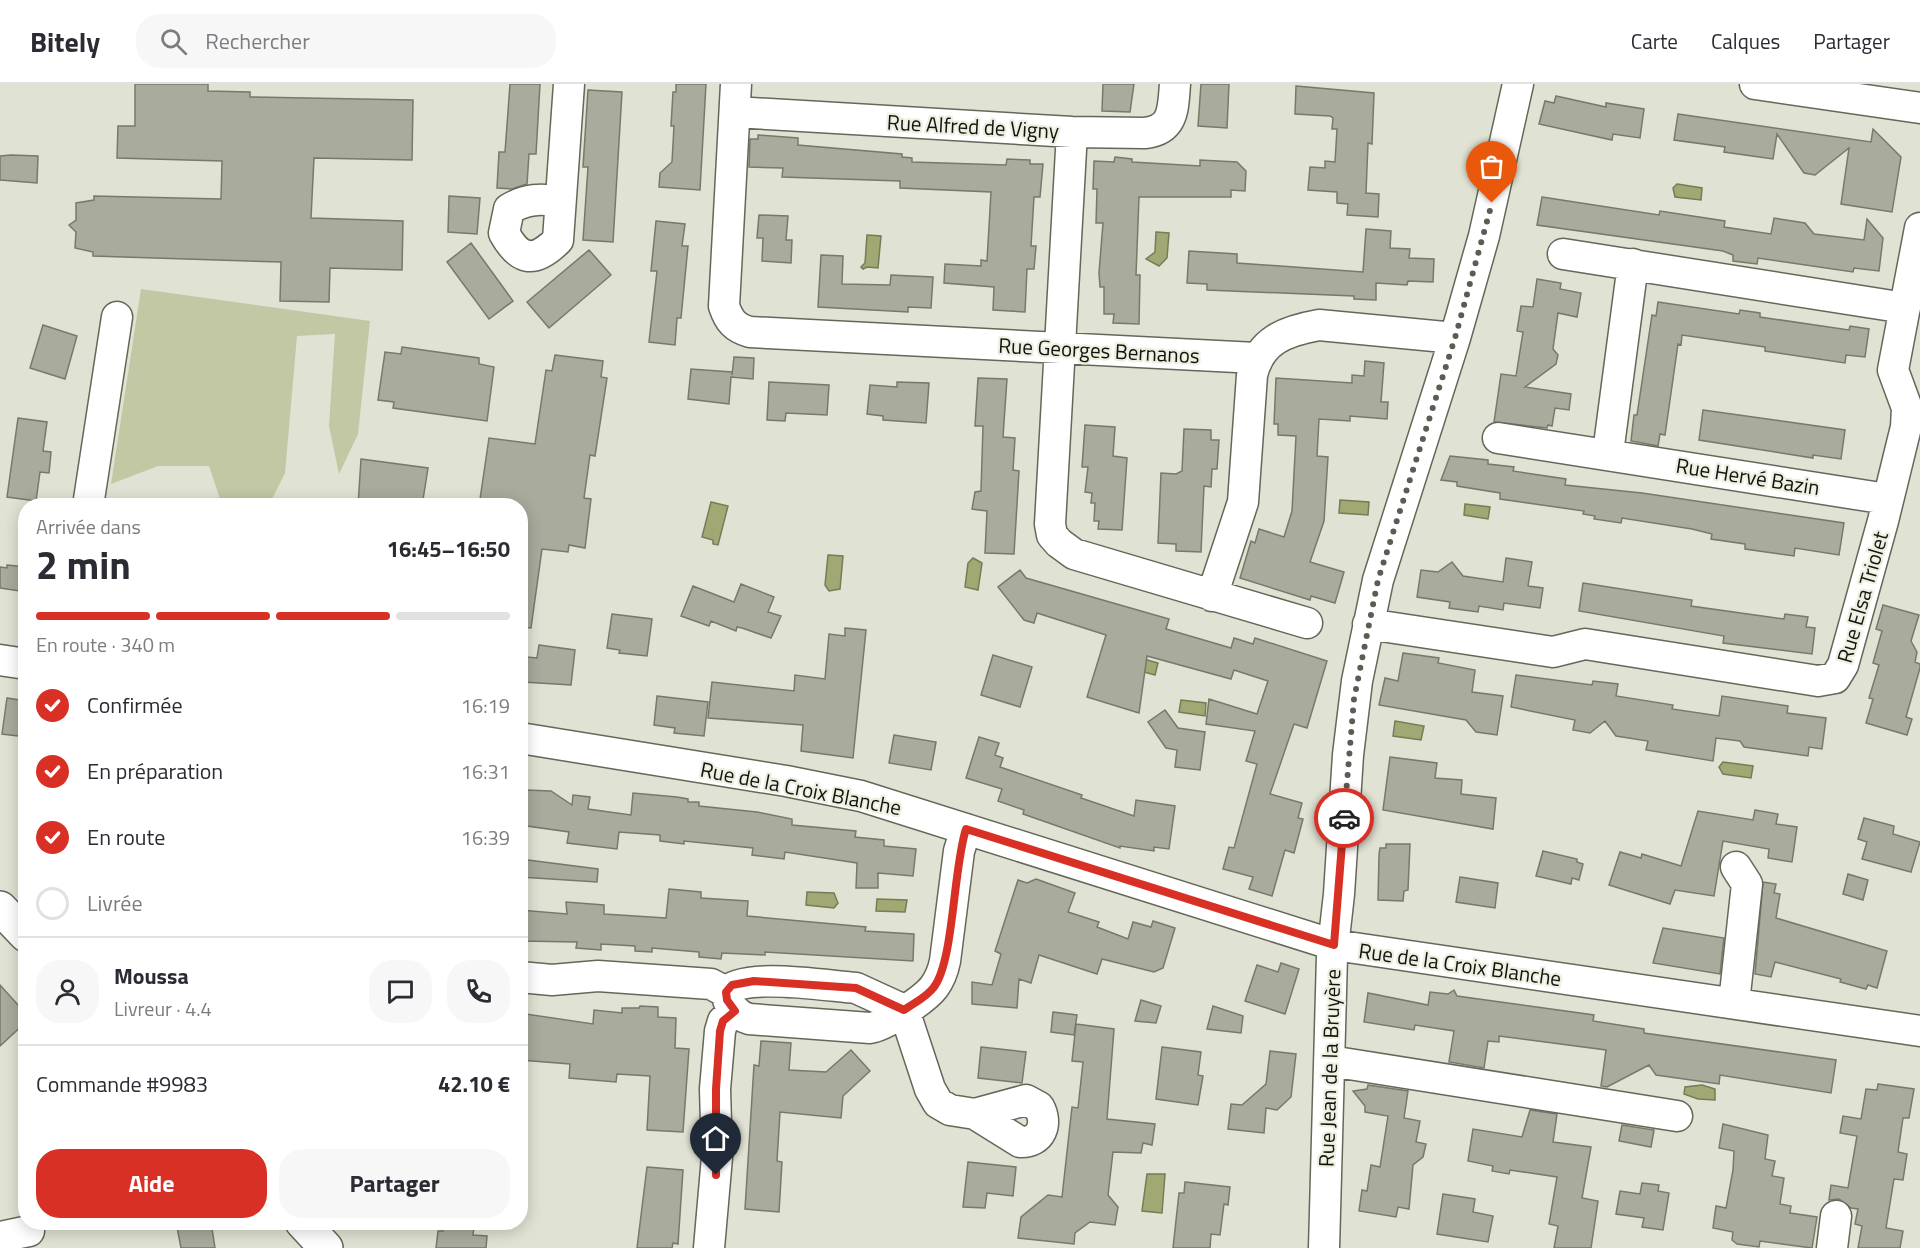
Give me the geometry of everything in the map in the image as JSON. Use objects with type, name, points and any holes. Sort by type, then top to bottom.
[{"type":"main road","points":[[0,908],[18,927]]},
{"type":"main road","points":[[309,1230],[326,1248]]},
{"type":"street","points":[[560,202],[569,84]]},
{"type":"street","name":"Rue Alfred de Vigny","points":[[735,98],[1072,132],[1155,132],[1164,128],[1173,114],[1175,84]]},
{"type":"street","name":"Rue Jean de la Bruyère","points":[[1332,1247],[1330,988],[1349,736],[1378,580],[1455,338],[1492,203],[1518,84]]},
{"type":"street","points":[[1755,84],[1883,93],[1920,108]]},
{"type":"street","name":"Rue Georges Bernanos","points":[[735,98],[724,306],[733,324],[750,332],[1256,358]]},
{"type":"street","points":[[1072,132],[1050,525],[1052,535],[1074,554],[1307,623]]},
{"type":"street","name":"Rue Elsa Triolet","points":[[1368,624],[1553,652],[1585,644],[1748,671],[1828,681],[1835,678],[1843,665],[1883,521],[1907,417],[1911,386],[1893,370],[1920,228]]},
{"type":"street","points":[[1563,254],[1905,308]]},
{"type":"street","points":[[1608,453],[1633,264]]},
{"type":"street","points":[[89,498],[117,317]]},
{"type":"street","points":[[1212,596],[1243,502],[1252,375],[1256,358],[1265,346],[1298,329],[1319,325],[1455,338]]},
{"type":"street","name":"Rue Hervé Bazin","points":[[1498,438],[1608,453],[1887,499]]},
{"type":"street","points":[[0,660],[18,663]]},
{"type":"street","name":"Rue de la Croix Blanche","points":[[528,739],[823,788],[905,808],[1334,945],[1920,1031]]},
{"type":"street","points":[[528,978],[552,980],[598,976],[711,984],[749,1019],[870,1028],[881,1025],[931,991],[942,972],[959,851],[966,829]]},
{"type":"street","points":[[1734,1003],[1747,884],[1736,867]]},
{"type":"street","points":[[709,1248],[717,1157],[716,1089],[720,1031],[730,1002]]},
{"type":"street","points":[[904,1010],[934,1097],[950,1110],[975,1114]]},
{"type":"street","points":[[1330,1061],[1677,1116]]},
{"type":"street","points":[[1832,1248],[1836,1216]]},
{"type":"street","points":[[0,1237],[29,1231]]},
{"type":"shaded area","points":[[1677,184],[1702,188],[1701,200],[1675,197],[1673,188]]},
{"type":"shaded area","points":[[1156,232],[1169,233],[1167,258],[1159,266],[1146,259],[1155,252]]},
{"type":"shaded area","points":[[867,235],[881,236],[878,268],[863,269],[861,267],[865,263]]},
{"type":"shaded area","points":[[141,289],[370,321],[358,434],[339,474],[329,426],[335,334],[297,336],[285,473],[272,498],[220,498],[209,466],[158,466],[111,484]]},
{"type":"shaded area","points":[[1340,500],[1369,502],[1368,515],[1339,513]]},
{"type":"shaded area","points":[[711,502],[728,506],[718,545],[713,544],[713,540],[702,537]]},
{"type":"shaded area","points":[[1465,504],[1490,507],[1488,519],[1464,515]]},
{"type":"shaded area","points":[[828,555],[843,556],[840,589],[829,591],[825,585]]},
{"type":"shaded area","points":[[973,558],[982,563],[978,590],[965,587],[968,563]]},
{"type":"shaded area","points":[[1133,656],[1158,663],[1155,675],[1130,668]]},
{"type":"shaded area","points":[[1181,700],[1206,703],[1205,716],[1179,712]]},
{"type":"shaded area","points":[[1395,721],[1424,726],[1421,740],[1393,736]]},
{"type":"shaded area","points":[[1723,762],[1753,766],[1751,778],[1723,774],[1719,767]]},
{"type":"shaded area","points":[[807,892],[834,893],[838,903],[834,908],[806,905]]},
{"type":"shaded area","points":[[877,899],[907,900],[905,912],[876,911]]},
{"type":"shaded area","points":[[1702,1085],[1715,1089],[1715,1100],[1698,1099],[1684,1094],[1685,1087]]},
{"type":"shaded area","points":[[1147,1174],[1165,1174],[1162,1213],[1142,1211]]},
{"type":"building","points":[[135,84],[208,84],[208,91],[250,92],[250,97],[413,100],[412,160],[314,158],[311,218],[403,221],[402,270],[330,268],[329,302],[280,301],[281,262],[93,256],[93,252],[75,248],[76,232],[69,225],[76,220],[76,203],[94,200],[94,196],[221,199],[222,161],[117,158],[118,126],[135,126]]},
{"type":"building","points":[[510,84],[540,84],[536,154],[529,154],[527,184],[512,189],[497,188],[499,152],[505,152]]},
{"type":"building","points":[[676,84],[706,84],[700,190],[659,187],[660,173],[672,162],[674,126],[671,126],[673,92],[676,92]]},
{"type":"building","points":[[1103,84],[1134,84],[1130,112],[1102,111]]},
{"type":"building","points":[[1201,84],[1229,84],[1227,128],[1198,126]]},
{"type":"building","points":[[1296,86],[1374,93],[1372,144],[1368,143],[1366,193],[1379,194],[1378,217],[1347,215],[1348,204],[1337,203],[1337,192],[1308,190],[1310,167],[1325,168],[1325,161],[1335,162],[1337,129],[1332,129],[1333,118],[1330,116],[1295,114]]},
{"type":"building","points":[[588,90],[622,92],[613,242],[583,240],[588,167],[583,167]]},
{"type":"building","points":[[1556,96],[1606,107],[1606,103],[1644,109],[1640,138],[1613,134],[1612,140],[1539,124],[1545,101],[1554,103]]},
{"type":"building","points":[[1678,114],[1871,142],[1873,129],[1901,157],[1892,212],[1841,204],[1849,148],[1815,175],[1804,173],[1777,134],[1773,159],[1724,152],[1725,147],[1674,140]]},
{"type":"building","points":[[758,135],[798,138],[798,145],[902,154],[902,157],[912,158],[912,162],[1006,165],[1007,159],[1030,160],[1030,164],[1043,164],[1040,197],[1034,197],[1031,246],[1036,246],[1034,269],[1027,269],[1025,312],[993,310],[994,287],[944,283],[945,264],[981,266],[981,260],[987,261],[991,192],[900,188],[900,181],[782,177],[783,168],[749,167],[750,139],[758,139]]},
{"type":"building","points":[[0,156],[38,156],[37,183],[0,180]]},
{"type":"building","points":[[1115,157],[1132,159],[1132,162],[1200,166],[1200,160],[1237,162],[1246,171],[1245,191],[1231,190],[1231,197],[1139,197],[1136,275],[1140,275],[1139,324],[1113,323],[1114,314],[1104,314],[1104,287],[1100,287],[1103,223],[1096,223],[1097,189],[1093,189],[1094,161],[1114,162]]},
{"type":"building","points":[[449,196],[480,198],[477,234],[448,232]]},
{"type":"building","points":[[1542,197],[1659,215],[1660,211],[1725,221],[1724,227],[1771,234],[1774,218],[1805,223],[1814,234],[1864,240],[1867,219],[1883,238],[1879,271],[1854,268],[1853,272],[1758,258],[1757,264],[1733,261],[1733,255],[1723,251],[1537,225]]},
{"type":"building","points":[[759,215],[788,216],[786,240],[792,240],[791,263],[762,261],[763,238],[757,238]]},
{"type":"building","points":[[656,221],[685,224],[682,246],[688,246],[681,318],[677,318],[675,345],[649,342],[657,271],[651,271]]},
{"type":"building","points":[[1366,229],[1391,231],[1390,248],[1410,249],[1409,258],[1434,259],[1433,282],[1408,281],[1407,285],[1376,283],[1376,300],[1354,299],[1354,296],[1207,290],[1207,284],[1187,283],[1189,251],[1237,254],[1237,263],[1363,272]]},
{"type":"building","points":[[471,243],[513,301],[489,319],[447,262]]},
{"type":"building","points":[[589,250],[611,275],[549,328],[527,302]]},
{"type":"building","points":[[821,255],[843,256],[842,284],[890,285],[891,275],[933,277],[931,308],[908,307],[908,312],[818,307]]},
{"type":"building","points":[[1537,279],[1561,283],[1560,289],[1581,293],[1577,317],[1558,313],[1553,349],[1558,355],[1556,364],[1525,387],[1571,394],[1569,410],[1555,408],[1552,426],[1548,425],[1547,428],[1494,422],[1501,374],[1516,376],[1523,332],[1517,331],[1521,306],[1533,307]]},
{"type":"building","points":[[1658,302],[1739,314],[1740,310],[1760,313],[1760,317],[1849,330],[1850,326],[1869,329],[1865,357],[1846,355],[1845,363],[1765,351],[1765,347],[1682,335],[1681,345],[1678,344],[1665,435],[1660,434],[1658,446],[1631,441],[1652,315],[1656,316]]},
{"type":"building","points":[[43,325],[77,336],[65,379],[30,368]]},
{"type":"building","points":[[402,347],[479,358],[479,364],[494,367],[487,421],[393,408],[394,402],[378,400],[385,352],[401,354]]},
{"type":"building","points":[[555,355],[603,361],[601,377],[607,378],[595,456],[590,455],[584,498],[591,499],[585,548],[569,545],[568,552],[542,549],[531,628],[528,628],[528,498],[480,498],[489,438],[535,444],[546,370],[552,371]]},
{"type":"building","points":[[734,357],[754,358],[753,379],[731,377],[729,404],[688,399],[691,369],[732,372],[732,375]]},
{"type":"building","points":[[1365,361],[1384,363],[1381,402],[1388,402],[1387,419],[1350,416],[1350,421],[1319,419],[1317,456],[1328,457],[1324,521],[1310,562],[1344,572],[1335,603],[1311,596],[1310,600],[1240,578],[1251,541],[1255,543],[1259,529],[1284,537],[1292,511],[1296,436],[1278,435],[1278,424],[1274,424],[1276,378],[1352,383],[1352,375],[1364,376]]},
{"type":"building","points":[[978,378],[1007,379],[1003,437],[1015,438],[1013,470],[1019,471],[1014,554],[985,553],[987,511],[972,509],[975,492],[981,491],[983,426],[975,426]]},
{"type":"building","points":[[769,382],[829,385],[827,415],[786,413],[785,421],[767,420]]},
{"type":"building","points":[[897,382],[929,383],[926,423],[883,420],[883,416],[867,414],[870,385],[897,387]]},
{"type":"building","points":[[1703,410],[1845,430],[1841,459],[1813,455],[1813,458],[1699,440]]},
{"type":"building","points":[[18,418],[47,422],[43,451],[51,452],[49,473],[40,472],[36,498],[7,497]]},
{"type":"building","points":[[1085,425],[1115,427],[1113,456],[1127,458],[1122,530],[1098,529],[1099,521],[1094,521],[1095,503],[1091,503],[1092,493],[1085,492],[1088,467],[1082,467]]},
{"type":"building","points":[[1184,429],[1211,430],[1211,440],[1219,440],[1217,469],[1212,469],[1211,487],[1204,486],[1201,552],[1176,551],[1176,544],[1158,543],[1161,473],[1176,474],[1182,471]]},
{"type":"building","points":[[1450,456],[1488,460],[1488,464],[1514,467],[1513,471],[1566,479],[1565,485],[1642,493],[1844,523],[1839,555],[1795,548],[1794,556],[1745,549],[1745,544],[1711,539],[1712,534],[1692,529],[1622,518],[1621,523],[1594,519],[1595,516],[1583,514],[1584,511],[1500,499],[1500,493],[1457,486],[1457,482],[1441,480]]},
{"type":"building","points":[[361,459],[428,468],[423,498],[359,498]]},
{"type":"building","points":[[1506,558],[1532,562],[1528,586],[1543,588],[1540,608],[1504,603],[1503,610],[1479,606],[1478,612],[1449,608],[1450,602],[1417,597],[1421,570],[1438,572],[1452,562],[1463,576],[1503,582]]},
{"type":"building","points":[[7,565],[18,566],[18,591],[0,588],[0,567],[7,568]]},
{"type":"building","points":[[1020,570],[1026,578],[1169,619],[1166,629],[1231,648],[1234,638],[1253,644],[1255,638],[1327,661],[1307,728],[1294,724],[1270,794],[1302,803],[1298,818],[1303,819],[1294,853],[1285,850],[1272,896],[1249,889],[1253,877],[1223,869],[1229,847],[1234,848],[1257,764],[1246,761],[1255,731],[1206,724],[1209,699],[1257,714],[1268,681],[1234,670],[1231,679],[1147,656],[1139,713],[1087,697],[1106,635],[1037,613],[1034,623],[1024,620],[998,587]]},
{"type":"building","points":[[1583,583],[1692,600],[1691,606],[1784,619],[1785,614],[1808,617],[1806,627],[1815,628],[1812,654],[1723,643],[1724,636],[1579,611]]},
{"type":"building","points":[[741,584],[774,597],[768,612],[781,616],[771,638],[737,627],[736,631],[711,621],[709,626],[681,616],[693,586],[734,602]]},
{"type":"building","points":[[1883,605],[1919,615],[1911,641],[1917,652],[1915,662],[1920,664],[1920,668],[1906,717],[1912,719],[1907,735],[1866,723],[1873,699],[1869,698],[1879,665],[1873,663],[1882,631],[1876,629]]},
{"type":"building","points":[[612,614],[652,619],[647,656],[619,653],[620,650],[607,648]]},
{"type":"building","points":[[845,628],[866,630],[853,758],[801,751],[803,725],[708,718],[712,682],[794,691],[795,675],[825,679],[829,634],[845,636]]},
{"type":"building","points":[[539,645],[575,650],[571,685],[528,682],[528,657],[537,658]]},
{"type":"building","points":[[1403,653],[1439,658],[1438,663],[1475,670],[1472,692],[1503,696],[1497,735],[1476,732],[1466,720],[1379,705],[1385,678],[1398,681]]},
{"type":"building","points":[[993,655],[1032,667],[1020,707],[981,695]]},
{"type":"building","points":[[1516,675],[1592,685],[1593,681],[1618,684],[1616,696],[1673,705],[1672,709],[1719,716],[1722,696],[1788,706],[1787,713],[1826,718],[1822,749],[1809,747],[1808,756],[1744,747],[1740,741],[1716,738],[1713,761],[1646,750],[1648,741],[1616,736],[1605,721],[1590,733],[1573,730],[1575,720],[1511,707]]},
{"type":"building","points":[[657,696],[708,702],[704,736],[674,733],[675,728],[654,725]]},
{"type":"building","points":[[7,698],[18,700],[18,736],[2,734]]},
{"type":"building","points":[[1165,710],[1178,728],[1205,732],[1200,770],[1175,767],[1177,750],[1166,748],[1148,722]]},
{"type":"building","points":[[894,735],[936,742],[931,770],[889,763]]},
{"type":"building","points":[[979,737],[999,743],[995,755],[1003,758],[1000,767],[1082,795],[1081,798],[1134,816],[1136,800],[1175,806],[1169,849],[1154,847],[1154,851],[1120,846],[1120,848],[1023,814],[1024,810],[998,801],[1002,789],[966,778]]},
{"type":"building","points":[[1390,757],[1437,763],[1435,778],[1462,780],[1461,794],[1496,798],[1493,829],[1383,810]]},
{"type":"building","points":[[528,790],[551,791],[572,805],[573,795],[590,797],[588,809],[631,815],[633,793],[677,797],[688,799],[688,802],[699,802],[699,806],[757,812],[792,819],[792,825],[856,831],[855,837],[884,840],[884,846],[916,849],[913,876],[878,873],[878,888],[856,888],[857,863],[785,852],[784,859],[752,855],[753,848],[684,841],[684,844],[660,841],[660,835],[619,832],[617,849],[567,843],[569,832],[528,826]]},
{"type":"building","points":[[1755,810],[1778,814],[1776,824],[1797,827],[1792,862],[1768,858],[1769,849],[1723,841],[1714,896],[1675,890],[1670,904],[1609,885],[1620,852],[1641,858],[1642,854],[1681,866],[1698,811],[1753,820]]},
{"type":"building","points":[[1864,818],[1894,826],[1893,834],[1920,842],[1911,872],[1862,859],[1867,842],[1858,839]]},
{"type":"building","points":[[1386,844],[1410,844],[1408,890],[1404,891],[1403,901],[1378,900],[1380,848],[1386,848]]},
{"type":"building","points":[[1543,851],[1577,859],[1577,862],[1583,864],[1579,880],[1572,878],[1571,884],[1536,876]]},
{"type":"building","points":[[528,860],[598,869],[597,882],[528,878]]},
{"type":"building","points":[[1848,874],[1868,880],[1863,900],[1843,894]]},
{"type":"building","points":[[1460,877],[1498,883],[1495,908],[1456,902]]},
{"type":"building","points":[[1036,879],[1075,893],[1068,912],[1099,922],[1097,927],[1128,939],[1133,922],[1151,927],[1153,921],[1175,928],[1163,968],[1154,972],[1102,959],[1097,974],[1039,955],[1031,983],[1019,979],[1017,1008],[972,1004],[972,982],[992,985],[1001,954],[995,951],[1018,880],[1027,883]]},
{"type":"building","points":[[1763,882],[1776,884],[1774,893],[1780,894],[1776,918],[1887,951],[1877,988],[1868,985],[1866,989],[1840,982],[1841,979],[1775,962],[1771,977],[1755,974]]},
{"type":"building","points":[[669,889],[701,892],[701,898],[748,901],[747,916],[866,927],[865,931],[914,934],[913,961],[765,952],[765,955],[722,953],[721,959],[699,957],[699,952],[652,948],[652,952],[635,951],[635,946],[601,944],[601,950],[576,948],[577,942],[528,941],[528,911],[567,914],[566,902],[604,905],[604,914],[666,918]]},
{"type":"building","points":[[1663,928],[1724,938],[1720,974],[1653,963]]},
{"type":"building","points":[[1281,963],[1299,969],[1285,1014],[1245,1001],[1257,965],[1278,972]]},
{"type":"building","points":[[0,985],[18,1005],[18,1029],[0,1046]]},
{"type":"building","points":[[1454,990],[1457,996],[1594,1015],[1593,1021],[1644,1029],[1644,1033],[1836,1060],[1831,1093],[1720,1075],[1719,1084],[1656,1075],[1649,1065],[1607,1087],[1601,1086],[1606,1050],[1499,1036],[1499,1042],[1488,1041],[1484,1068],[1449,1062],[1454,1031],[1415,1025],[1414,1030],[1364,1022],[1368,993],[1428,1005],[1430,992],[1448,994]]},
{"type":"building","points":[[1141,1000],[1161,1006],[1156,1023],[1135,1021]]},
{"type":"building","points":[[640,1006],[658,1007],[658,1017],[676,1018],[675,1048],[689,1049],[683,1132],[647,1130],[650,1076],[617,1074],[616,1082],[569,1078],[570,1064],[528,1061],[528,1014],[593,1024],[594,1010],[622,1013],[622,1008],[639,1008]]},
{"type":"building","points":[[1213,1006],[1243,1016],[1241,1033],[1207,1029]]},
{"type":"building","points":[[1053,1012],[1077,1015],[1074,1035],[1051,1032]]},
{"type":"building","points":[[1076,1024],[1114,1029],[1107,1119],[1155,1124],[1152,1145],[1143,1143],[1141,1153],[1113,1152],[1108,1195],[1118,1207],[1115,1225],[1090,1222],[1075,1233],[1074,1244],[1018,1238],[1021,1217],[1048,1195],[1062,1197],[1072,1107],[1078,1108],[1083,1062],[1072,1061]]},
{"type":"building","points":[[761,1041],[791,1043],[789,1070],[826,1072],[851,1050],[870,1071],[843,1096],[841,1118],[780,1112],[777,1161],[782,1162],[779,1212],[745,1209],[754,1065],[759,1066]]},
{"type":"building","points":[[981,1047],[1026,1052],[1022,1083],[978,1078]]},
{"type":"building","points":[[1162,1047],[1201,1052],[1198,1075],[1203,1076],[1198,1105],[1156,1099]]},
{"type":"building","points":[[1270,1051],[1296,1054],[1291,1097],[1277,1110],[1266,1108],[1264,1133],[1228,1129],[1231,1104],[1242,1105],[1266,1084]]},
{"type":"building","points":[[1878,1084],[1914,1089],[1909,1118],[1903,1118],[1898,1152],[1907,1154],[1903,1180],[1894,1179],[1886,1228],[1903,1231],[1900,1248],[1858,1248],[1862,1226],[1855,1224],[1858,1209],[1851,1208],[1839,1199],[1829,1200],[1831,1185],[1848,1188],[1857,1136],[1840,1133],[1843,1116],[1861,1119],[1866,1089],[1877,1090]]},
{"type":"building","points":[[1368,1085],[1408,1091],[1404,1118],[1420,1121],[1416,1142],[1426,1144],[1423,1157],[1413,1165],[1409,1209],[1398,1207],[1396,1217],[1359,1211],[1362,1190],[1367,1191],[1371,1165],[1380,1167],[1388,1116],[1365,1112],[1365,1106],[1353,1091],[1367,1089]]},
{"type":"building","points":[[1530,1110],[1557,1114],[1553,1142],[1591,1147],[1582,1198],[1598,1201],[1591,1248],[1554,1248],[1558,1226],[1549,1224],[1557,1177],[1510,1170],[1509,1174],[1492,1171],[1493,1166],[1468,1161],[1473,1129],[1522,1137]]},
{"type":"building","points":[[1723,1124],[1768,1135],[1765,1159],[1775,1161],[1772,1176],[1784,1178],[1780,1204],[1791,1206],[1790,1213],[1817,1217],[1812,1248],[1760,1241],[1759,1247],[1737,1244],[1732,1240],[1733,1232],[1713,1228],[1716,1206],[1726,1208],[1733,1170],[1734,1151],[1719,1148]]},
{"type":"building","points":[[1622,1125],[1654,1130],[1651,1147],[1619,1141]]},
{"type":"building","points":[[968,1162],[1016,1167],[1013,1196],[987,1193],[985,1208],[963,1207]]},
{"type":"building","points":[[647,1167],[683,1170],[678,1244],[673,1243],[672,1248],[637,1248]]},
{"type":"building","points":[[1185,1182],[1230,1187],[1228,1205],[1224,1204],[1220,1235],[1211,1234],[1210,1248],[1173,1248],[1179,1193],[1184,1193]]},
{"type":"building","points":[[1642,1183],[1659,1185],[1658,1191],[1669,1193],[1663,1230],[1642,1227],[1644,1218],[1616,1214],[1620,1191],[1640,1194]]},
{"type":"building","points":[[1443,1194],[1475,1199],[1473,1212],[1493,1216],[1488,1242],[1437,1234]]},
{"type":"building","points":[[178,1230],[212,1230],[215,1248],[181,1248]]},
{"type":"building","points":[[474,1230],[473,1235],[487,1236],[486,1248],[436,1248],[438,1231]]},
{"type":"way so far","points":[[1344,818],[1351,718],[1378,580],[1455,338],[1492,203]]},
{"type":"route","points":[[716,1175],[715,1107],[720,1031],[723,1021],[735,1011],[727,1000],[726,992],[732,985],[754,981],[856,988],[874,994],[904,1010],[931,991],[942,972],[959,851],[966,829],[1334,945],[1344,818]]}]
